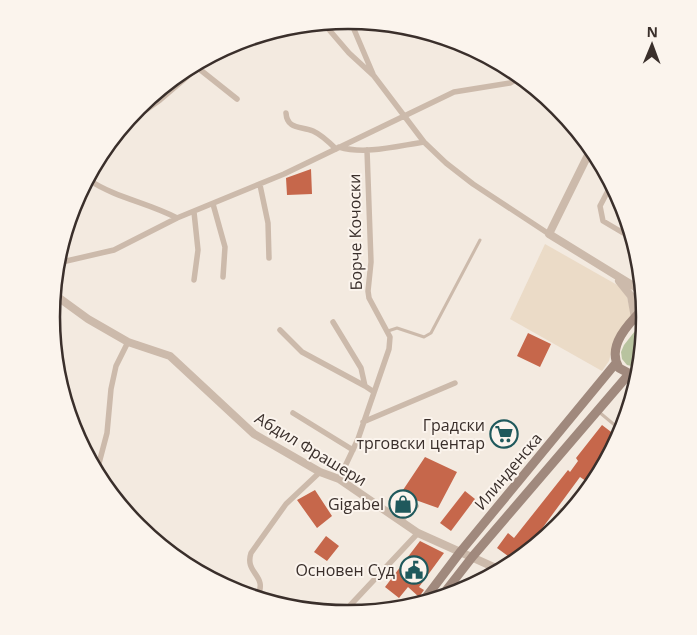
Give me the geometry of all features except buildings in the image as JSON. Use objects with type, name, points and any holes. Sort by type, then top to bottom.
[{"type":"main road","points":[[616,363],[615,346],[635,318]]},
{"type":"main road","name":"Илинденска","points":[[428,595],[461,551],[616,363],[632,375]]},
{"type":"main road","name":"Илинденска","points":[[447,589],[597,410],[632,375]]},
{"type":"street","points":[[329,29],[349,53],[374,76],[424,142],[446,164],[549,234],[636,288]]},
{"type":"street","points":[[354,29],[374,76]]},
{"type":"street","points":[[200,70],[237,99]]},
{"type":"street","points":[[65,261],[114,250],[176,218],[260,185],[454,92],[503,85],[514,80]]},
{"type":"street","points":[[286,113],[290,123],[296,128],[312,130],[337,148],[367,150],[424,142]]},
{"type":"street","name":"Борче Кочоски","points":[[338,478],[353,450],[389,349],[390,337],[369,298],[368,290],[371,262],[367,150]]},
{"type":"street","points":[[549,234],[588,155]]},
{"type":"street","points":[[93,183],[100,188],[154,206],[176,218]]},
{"type":"street","points":[[260,185],[268,223],[269,258]]},
{"type":"street","points":[[608,192],[600,206],[603,222],[625,235]]},
{"type":"street","points":[[213,204],[225,247],[223,277]]},
{"type":"street","points":[[194,212],[198,250],[194,280]]},
{"type":"street","points":[[613,274],[632,296],[635,318]]},
{"type":"street","name":"Абдил Фрашери","points":[[60,298],[88,318],[128,342],[170,356],[254,434],[320,472],[338,478],[418,533],[494,567]]},
{"type":"street","points":[[333,322],[361,368],[365,386]]},
{"type":"street","points":[[280,330],[302,352],[374,392]]},
{"type":"street","points":[[99,463],[107,433],[111,389],[116,366],[128,342]]},
{"type":"street","points":[[363,422],[455,383]]},
{"type":"street","points":[[294,413],[353,450]]},
{"type":"street","points":[[260,592],[262,588],[260,579],[251,569],[249,560],[251,553],[286,504],[320,472]]},
{"type":"street","points":[[401,520],[416,506]]},
{"type":"street","points":[[350,606],[405,550],[418,533]]},
{"type":"lane","points":[[387,331],[397,328],[424,337],[431,333],[480,240]]},
{"type":"lane","points":[[597,410],[616,426]]},
{"type":"green space","points":[[637,328],[633,366],[627,365],[622,359],[621,352]]},
{"type":"shaded area","points":[[545,244],[619,286],[627,297],[631,315],[627,325],[614,340],[609,361],[602,371],[510,319]]},
{"type":"place","name":"Градски трговски центар","points":[[504,434]]},
{"type":"place","name":"Gigabel","points":[[403,504]]},
{"type":"place","name":"Основен Суд","points":[[414,570]]}]
